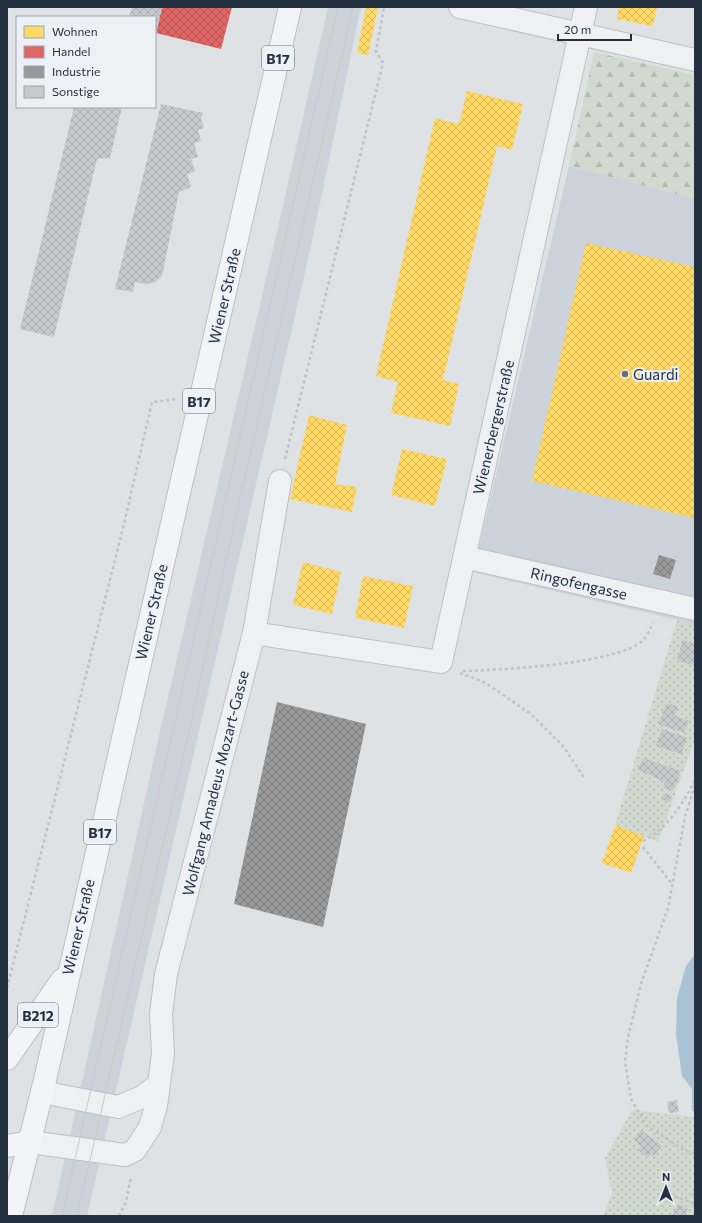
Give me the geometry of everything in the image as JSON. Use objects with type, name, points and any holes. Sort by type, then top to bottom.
[{"type":"main road","name":"Wiener Straße","points":[[11,1216],[42,1092],[68,970],[290,7]]},
{"type":"main road","name":"B212","points":[[7,1059],[68,970]]},
{"type":"main road","points":[[7,1146],[30,1142]]},
{"type":"street","points":[[460,7],[695,60]]},
{"type":"street","name":"Wienerbergerstraße","points":[[254,633],[441,662],[586,7]]},
{"type":"street","name":"Wolfgang Amadeus Mozart-Gasse","points":[[135,1150],[150,1126],[156,1106],[163,1054],[160,1014],[166,974],[254,633],[280,481]]},
{"type":"street","name":"Ringofengasse","points":[[464,557],[695,609]]},
{"type":"street","points":[[42,1092],[118,1107],[142,1097],[158,1085]]},
{"type":"street","points":[[30,1142],[125,1155],[135,1150]]},
{"type":"path","points":[[280,481],[383,63],[376,52],[384,7]]},
{"type":"path","points":[[7,988],[118,547],[152,402],[201,396]]},
{"type":"path","points":[[585,780],[563,746],[532,715],[486,683],[456,671],[505,670],[604,658],[628,650],[644,640],[654,621]]},
{"type":"path","points":[[643,841],[657,834],[666,824],[683,802],[695,780]]},
{"type":"path","points":[[695,785],[685,817],[668,908],[636,1002],[625,1062],[631,1099],[646,1125],[684,1150],[695,1154]]},
{"type":"path","points":[[642,847],[672,884]]},
{"type":"path","points":[[119,1216],[126,1202],[135,1150]]},
{"type":"path","points":[[669,1194],[695,1204]]},
{"type":"shaded area","points":[[328,7],[361,7],[311,246],[87,1216],[52,1216],[158,740]]},
{"type":"shaded area","points":[[569,166],[695,199],[695,626],[677,620],[473,572]]},
{"type":"green space","points":[[594,52],[695,75],[695,199],[569,166]]},
{"type":"green space","points":[[677,620],[695,626],[695,739],[658,842],[615,825]]},
{"type":"green space","points":[[632,1110],[695,1117],[695,1216],[603,1216],[612,1193],[605,1158]]},
{"type":"water","points":[[695,954],[695,1114],[692,1110],[692,1089],[682,1076],[676,1034],[677,998],[686,966]]},
{"type":"building: Wohnen","points":[[366,7],[378,7],[368,55],[357,53]]},
{"type":"building: Wohnen","points":[[619,7],[657,7],[653,26],[617,19]]},
{"type":"building: Wohnen","points":[[467,91],[523,104],[512,150],[497,146],[443,380],[459,384],[450,426],[391,413],[398,382],[376,376],[435,118],[459,124]]},
{"type":"building: Wohnen","name":"Guardi","points":[[586,243],[695,267],[695,518],[532,481]]},
{"type":"building: Wohnen","points":[[309,415],[347,425],[335,484],[357,487],[352,512],[290,499]]},
{"type":"building: Wohnen","points":[[402,449],[447,459],[435,506],[391,495]]},
{"type":"building: Wohnen","points":[[303,562],[341,572],[332,614],[293,605]]},
{"type":"building: Wohnen","points":[[363,576],[413,586],[404,628],[355,618]]},
{"type":"building: Wohnen","points":[[615,825],[644,836],[631,873],[602,863]]},
{"type":"building: Handel","points":[[162,7],[232,7],[221,49],[156,33]]},
{"type":"building: Industrie","points":[[659,555],[676,560],[670,579],[653,574]]},
{"type":"building: Industrie","points":[[277,702],[366,724],[323,927],[234,904]]},
{"type":"building: Sonstige","points":[[132,7],[162,7],[156,35],[156,16],[129,16]]},
{"type":"building: Sonstige","points":[[161,104],[203,113],[201,119],[204,128],[198,130],[201,141],[194,143],[198,157],[191,159],[195,172],[187,174],[191,187],[179,192],[162,276],[156,282],[146,284],[135,282],[133,292],[115,289]]},
{"type":"building: Sonstige","points":[[74,108],[122,108],[110,158],[97,159],[54,337],[20,329]]},
{"type":"building: Sonstige","points":[[683,640],[695,644],[695,666],[677,660]]},
{"type":"building: Sonstige","points":[[667,703],[678,707],[674,715],[689,721],[684,733],[658,724]]},
{"type":"building: Sonstige","points":[[662,729],[687,738],[681,754],[656,746]]},
{"type":"building: Sonstige","points":[[643,758],[681,771],[673,791],[663,788],[665,782],[638,770]]},
{"type":"building: Sonstige","points":[[663,793],[672,796],[670,802],[661,799]]},
{"type":"building: Sonstige","points":[[677,1100],[679,1112],[669,1113],[667,1102]]},
{"type":"building: Sonstige","points":[[641,1130],[662,1146],[654,1156],[651,1153],[648,1158],[638,1150],[641,1146],[634,1140]]},
{"type":"building: Sonstige","points":[[695,1185],[695,1197],[691,1195]]},
{"type":"building: Sonstige","points":[[678,1204],[688,1209],[685,1216],[672,1216]]},
{"type":"tram line","points":[[62,1216],[338,7]]},
{"type":"tram line","points":[[77,1216],[186,745],[232,534],[353,7]]},
{"type":"place","name":"Guardi","points":[[625,374]]}]
